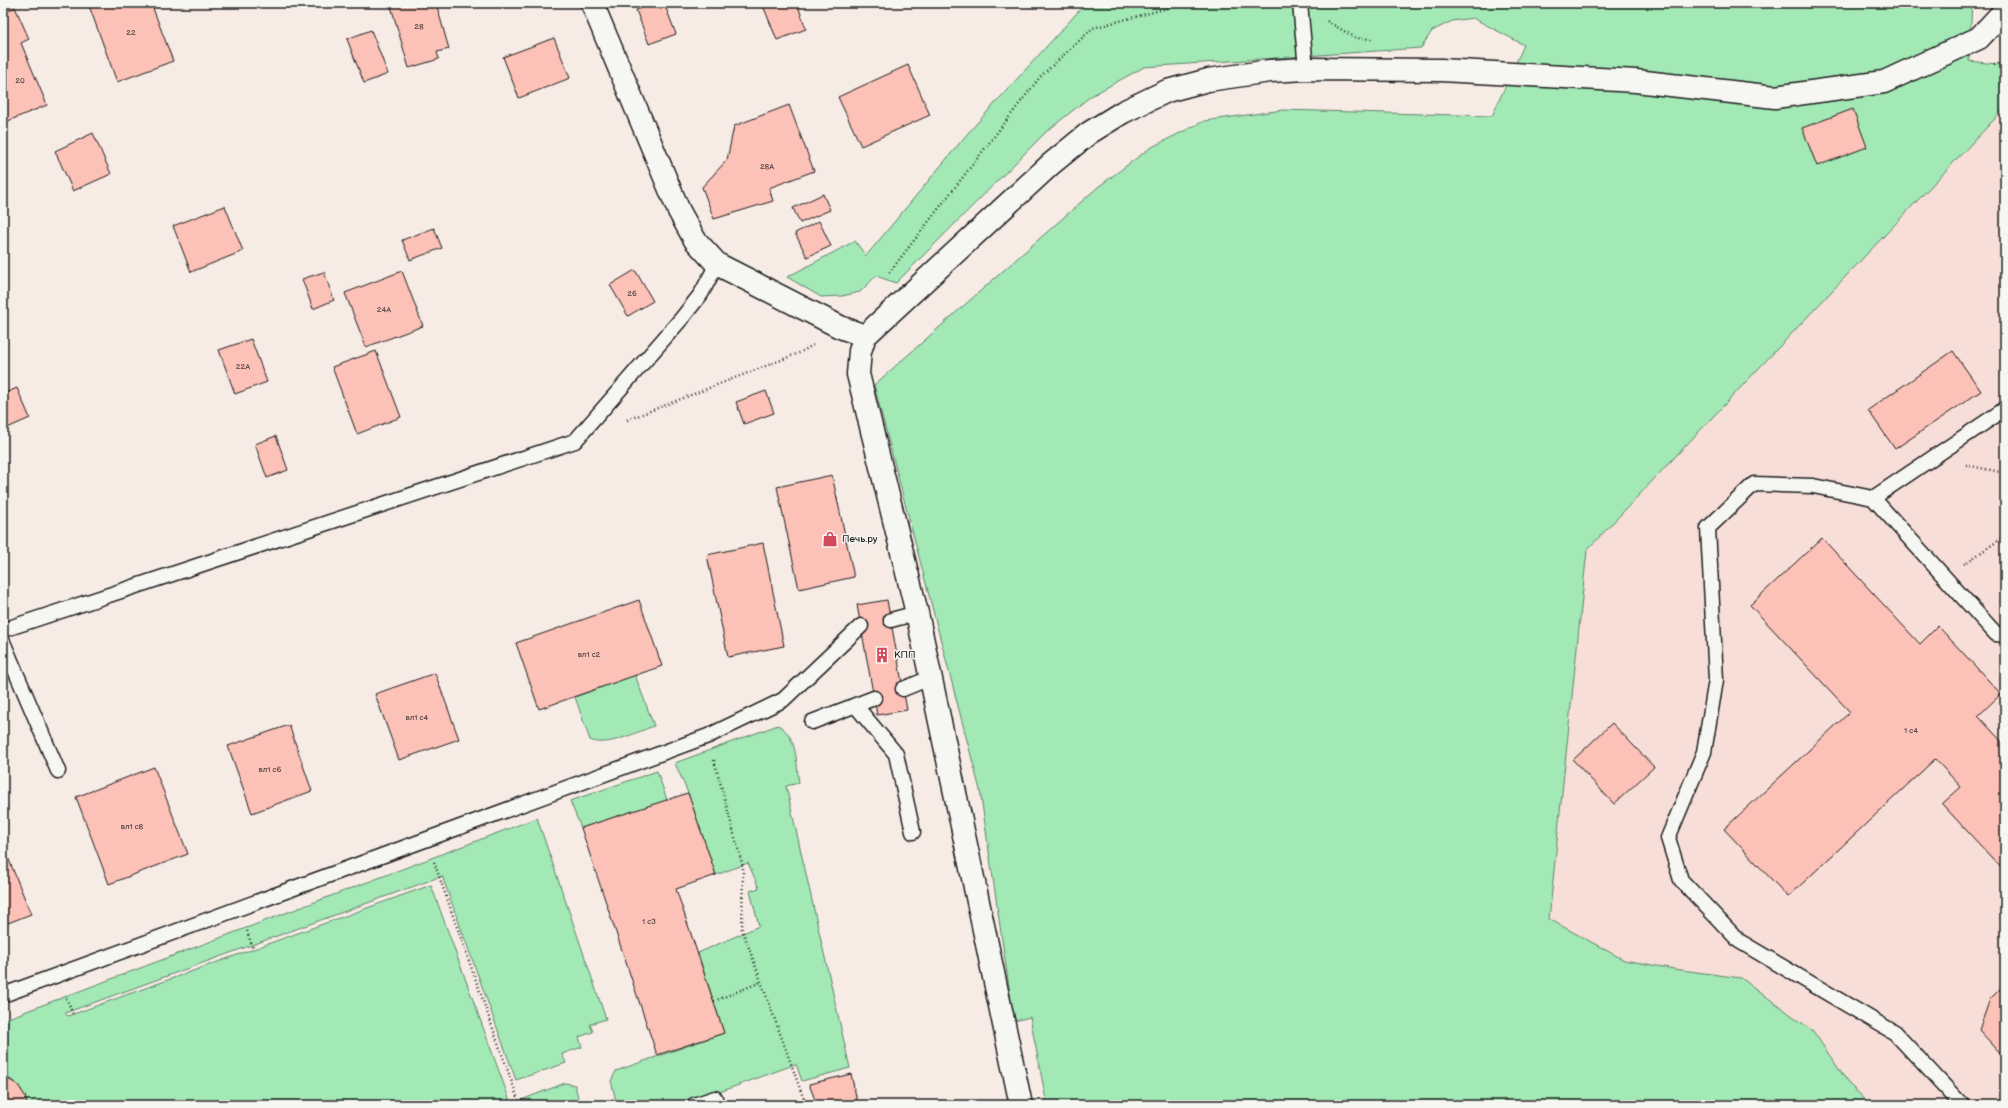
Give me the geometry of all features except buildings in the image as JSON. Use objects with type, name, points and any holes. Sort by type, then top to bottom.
[{"type":"street","points":[[592,3],[679,212],[695,240],[717,264],[833,323],[865,336]]},
{"type":"street","points":[[1021,1105],[917,613],[858,374],[860,351],[865,336],[1051,164],[1089,133],[1123,112],[1167,91],[1208,80],[1270,71],[1306,69],[1441,70],[1636,81],[1775,97],[1884,82],[1979,38],[2005,10]]},
{"type":"lane","points":[[1300,3],[1306,69]]},
{"type":"lane","points":[[3,630],[575,441],[682,318],[701,294],[717,264]]},
{"type":"lane","points":[[1873,498],[2005,409]]},
{"type":"lane","points":[[1962,1105],[1895,1033],[1739,941],[1681,880],[1668,838],[1704,752],[1716,680],[1708,528],[1754,484],[1812,486],[1873,498],[1996,634],[2005,635]]},
{"type":"lane","points":[[891,620],[917,613]]},
{"type":"lane","points":[[3,995],[708,736],[783,700],[861,626]]},
{"type":"lane","points":[[3,642],[58,771]]},
{"type":"lane","points":[[903,689],[930,678]]},
{"type":"lane","points":[[812,722],[874,698]]},
{"type":"lane","points":[[855,705],[896,754],[913,832]]},
{"type":"lane","points":[[694,1105],[715,1098],[717,1105]]},
{"type":"path","points":[[887,276],[1040,77],[1093,28],[1187,3]]},
{"type":"path","points":[[625,421],[798,353],[818,343]]},
{"type":"path","points":[[1932,458],[2005,473]]},
{"type":"path","points":[[1945,577],[2005,536]]},
{"type":"path","points":[[708,736],[743,867],[742,928],[806,1105]]},
{"type":"path","points":[[426,839],[520,1105]]},
{"type":"path","points":[[714,1001],[761,982]]},
{"type":"shaded area","points":[[2005,108],[2005,1105],[1540,1105],[1549,919],[1586,550]]},
{"type":"green space","points":[[1086,3],[1972,3],[1969,61],[2005,65],[2005,108],[1587,550],[1549,919],[1624,960],[1674,969],[1741,978],[1813,1031],[1849,1084],[1871,1105],[1047,1105],[1030,1017],[1014,1021],[980,790],[874,385],[1098,187],[1150,148],[1204,121],[1283,110],[1492,116],[1524,45],[1473,18],[1452,21],[1432,31],[1421,48],[1144,67],[1091,96],[1046,132],[896,283],[876,276],[860,292],[842,296],[821,297],[787,277],[855,241],[866,256],[968,133]]},
{"type":"green space","points":[[635,675],[654,726],[613,741],[597,742],[590,740],[575,697]]},
{"type":"green space","points":[[778,725],[785,730],[789,736],[795,751],[799,783],[786,786],[850,1068],[802,1081],[796,1064],[684,1105],[617,1105],[611,1081],[616,1071],[724,1033],[698,953],[759,926],[750,891],[759,888],[748,863],[716,875],[688,793],[675,763]]},
{"type":"green space","points":[[657,771],[667,800],[581,828],[570,801]]},
{"type":"green space","points":[[537,818],[606,1019],[590,1024],[593,1032],[579,1037],[582,1047],[562,1054],[566,1063],[516,1080],[442,876],[65,1013],[68,1016],[431,885],[511,1104],[565,1083],[575,1085],[580,1105],[27,1105],[19,1087],[12,1080],[3,1076],[3,1020]]},
{"type":"place","name":"Печь.ру","points":[[830,539]]},
{"type":"place","name":"КПП","points":[[882,655]]}]
